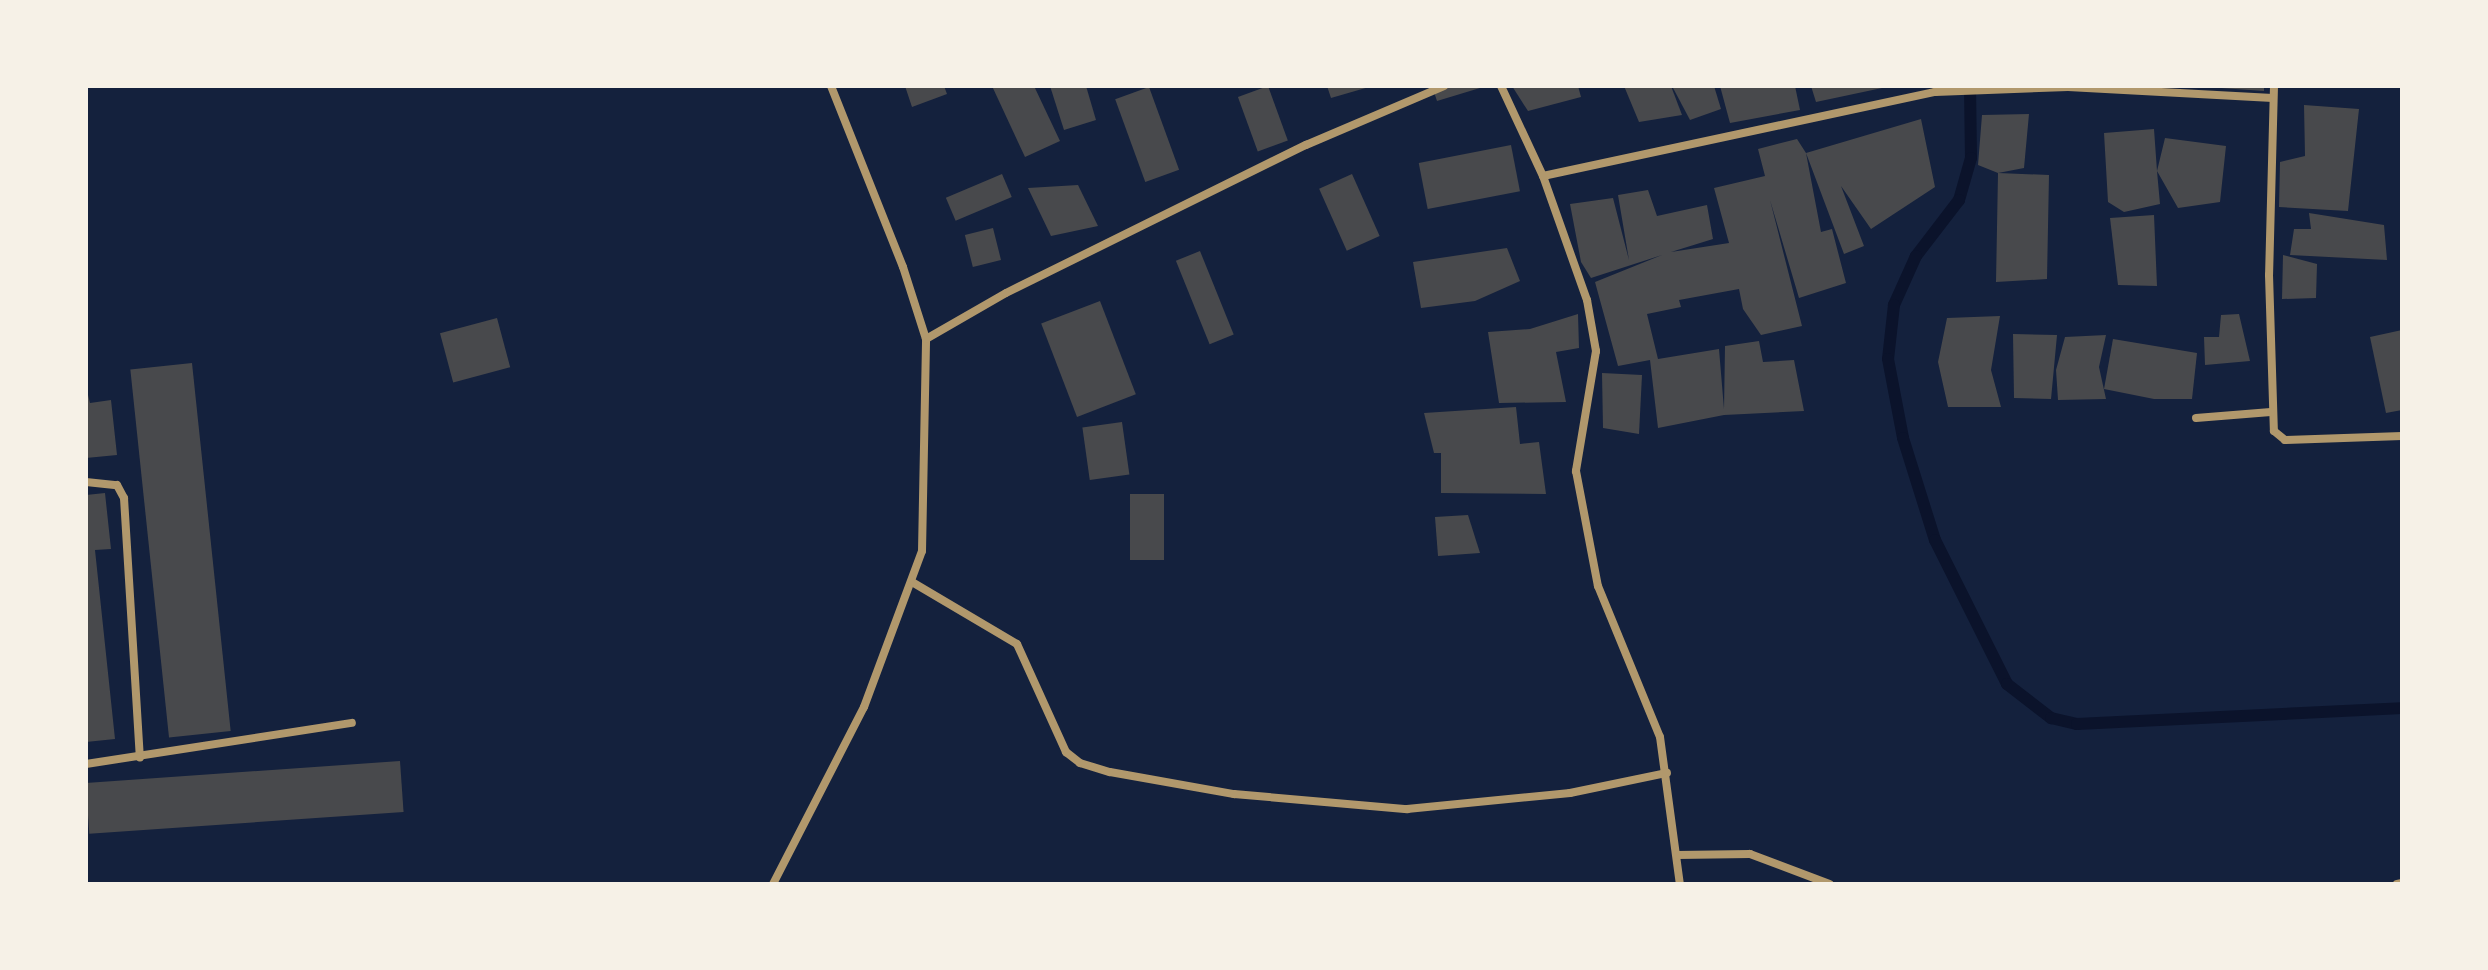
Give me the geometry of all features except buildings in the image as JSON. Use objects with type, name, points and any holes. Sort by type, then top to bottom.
[{"type":"street","points":[[773,884],[864,707],[922,551],[926,339],[899,254],[831,86]]},
{"type":"street","points":[[926,339],[1006,293],[1306,145],[1444,86]]},
{"type":"street","points":[[1501,86],[1543,176],[1587,300],[1595,339],[1576,471],[1598,586],[1650,707],[1667,773],[1680,884]]},
{"type":"street","points":[[2274,86],[2271,412],[2274,431],[2285,440],[2402,436]]},
{"type":"street","points":[[1543,176],[1935,92],[1998,88],[2273,98]]},
{"type":"street","points":[[2196,418],[2271,412]]},
{"type":"street","points":[[86,482],[117,485],[124,498],[140,758]]},
{"type":"street","points":[[912,582],[1017,644],[1066,752],[1080,763],[1110,772],[1234,794],[1407,809],[1570,793],[1667,773]]},
{"type":"street","points":[[86,764],[352,723]]},
{"type":"street","points":[[1677,855],[1750,854],[1830,884]]},
{"type":"waterway","points":[[1970,86],[1971,158],[1959,200],[1916,256],[1894,305],[1888,359],[1903,438],[1935,540],[2007,684],[2051,718],[2077,724],[2402,708]]}]
